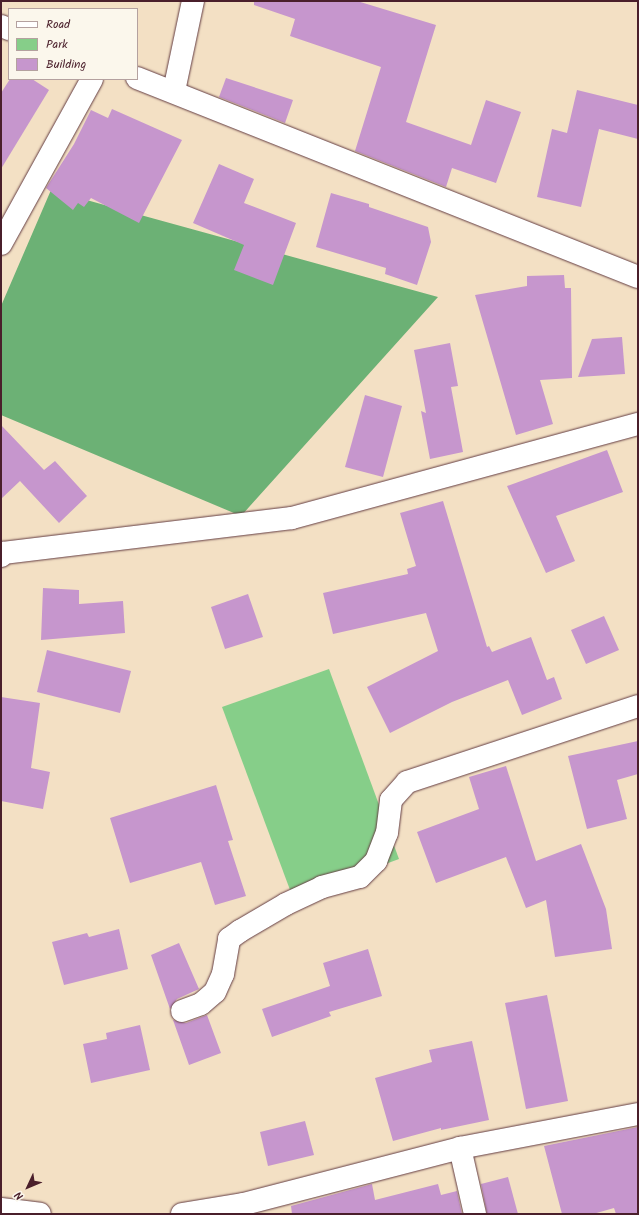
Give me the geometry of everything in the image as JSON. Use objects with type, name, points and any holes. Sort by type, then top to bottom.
[{"type":"street","points":[[174,90],[193,1]]},
{"type":"street","points":[[138,78],[174,90],[638,277]]},
{"type":"street","points":[[1,244],[91,80]]},
{"type":"street","points":[[2,554],[292,518],[638,424]]},
{"type":"street","points":[[182,1012],[201,1004],[215,992],[223,974],[229,940],[240,931],[286,904],[322,887],[360,877],[376,861],[387,832],[391,800],[407,782],[638,706]]},
{"type":"street","points":[[182,1214],[207,1213],[460,1148],[638,1114]]},
{"type":"street","points":[[460,1148],[475,1214]]},
{"type":"street","points":[[1,1209],[40,1214]]},
{"type":"green space","points":[[51,190],[438,297],[241,516],[1,415],[1,306]]},
{"type":"green space","points":[[329,669],[399,859],[293,898],[222,707]]},
{"type":"building","points":[[254,1],[357,1],[436,25],[406,122],[471,145],[486,100],[521,112],[496,183],[452,168],[446,187],[355,151],[381,67],[290,36],[295,19],[254,5]]},
{"type":"building","points":[[226,78],[293,100],[285,123],[219,97]]},
{"type":"building","points":[[9,80],[34,80],[49,90],[1,169],[1,93]]},
{"type":"building","points":[[577,90],[638,105],[638,139],[599,129],[581,207],[537,197],[552,129],[567,133]]},
{"type":"building","points":[[112,109],[182,140],[139,223],[91,198],[84,207],[78,203],[73,210],[46,188],[74,144],[91,110],[108,118]]},
{"type":"building","points":[[219,164],[254,179],[244,203],[296,223],[273,285],[234,270],[244,245],[193,223]]},
{"type":"building","points":[[331,193],[369,204],[369,207],[428,227],[431,242],[417,285],[385,274],[386,268],[316,247]]},
{"type":"building","points":[[564,275],[565,288],[571,288],[572,378],[540,380],[553,424],[516,435],[475,295],[527,286],[527,276]]},
{"type":"building","points":[[622,337],[625,374],[578,377],[592,339]]},
{"type":"building","points":[[450,343],[458,386],[451,387],[463,452],[430,459],[421,411],[426,413],[414,350]]},
{"type":"building","points":[[365,395],[402,406],[383,477],[345,467]]},
{"type":"building","points":[[1,425],[44,470],[55,461],[87,496],[59,523],[20,481],[1,499]]},
{"type":"building","points":[[607,450],[623,492],[556,516],[575,561],[546,573],[507,486]]},
{"type":"building","points":[[443,501],[487,647],[489,646],[492,652],[531,637],[547,680],[554,677],[562,699],[522,715],[508,680],[452,702],[390,733],[367,687],[438,651],[426,613],[333,634],[323,593],[408,574],[407,569],[416,566],[400,513]]},
{"type":"building","points":[[43,588],[79,590],[79,604],[123,601],[125,633],[41,640]]},
{"type":"building","points":[[248,594],[263,637],[225,649],[211,607]]},
{"type":"building","points":[[604,616],[619,650],[586,664],[571,630]]},
{"type":"building","points":[[47,650],[131,671],[120,713],[37,692]]},
{"type":"building","points":[[1,697],[40,703],[31,768],[50,772],[43,809],[1,801]]},
{"type":"building","points":[[638,741],[638,774],[617,780],[627,819],[587,829],[568,756]]},
{"type":"building","points":[[506,766],[536,861],[581,844],[606,909],[612,949],[555,957],[546,900],[526,908],[506,857],[436,883],[417,832],[479,809],[469,777]]},
{"type":"building","points":[[216,785],[233,840],[228,841],[246,896],[215,905],[201,862],[130,883],[110,818]]},
{"type":"building","points":[[119,929],[128,969],[64,985],[52,942],[87,933],[89,937]]},
{"type":"building","points":[[179,943],[199,989],[177,999],[170,1009],[151,955]]},
{"type":"building","points":[[368,949],[382,996],[329,1012],[331,1016],[272,1037],[262,1009],[330,986],[323,963]]},
{"type":"building","points":[[547,995],[568,1101],[526,1109],[505,1003]]},
{"type":"building","points":[[207,1015],[221,1053],[189,1065],[173,1020],[186,1023]]},
{"type":"building","points":[[140,1025],[150,1070],[91,1083],[83,1044],[107,1039],[106,1033]]},
{"type":"building","points":[[472,1041],[489,1120],[441,1130],[441,1128],[393,1141],[375,1078],[432,1062],[429,1050]]},
{"type":"building","points":[[305,1121],[314,1155],[268,1166],[260,1132]]},
{"type":"building","points":[[638,1127],[638,1214],[616,1214],[614,1208],[593,1214],[562,1214],[544,1146]]},
{"type":"building","points":[[508,1177],[518,1214],[487,1214],[481,1184]]},
{"type":"building","points":[[372,1184],[375,1200],[438,1184],[441,1195],[457,1191],[462,1214],[292,1214],[291,1206]]}]
